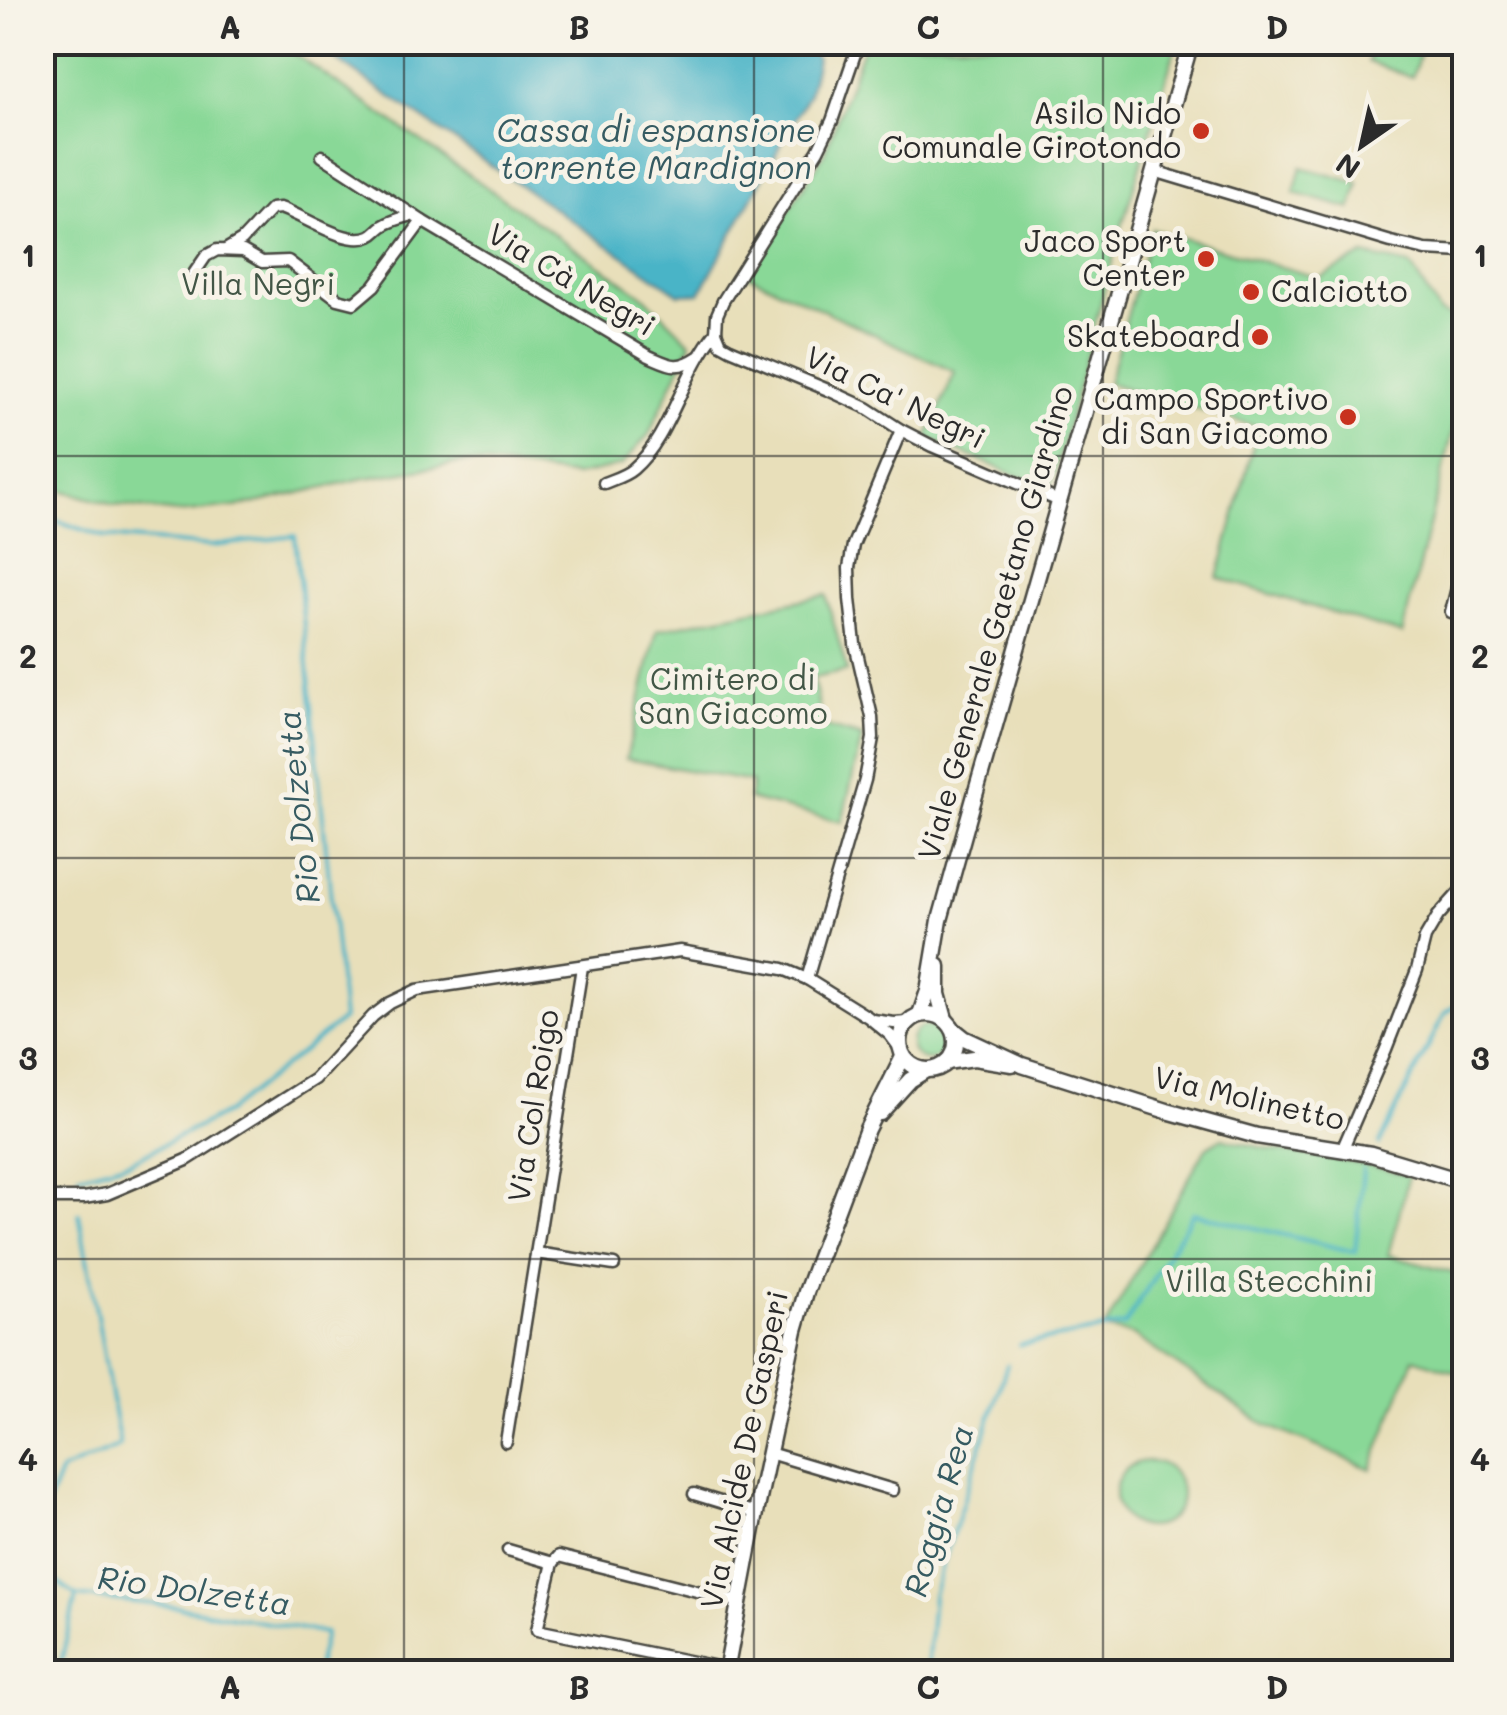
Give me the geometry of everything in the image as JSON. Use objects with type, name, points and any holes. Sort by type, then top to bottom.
[{"type":"main road","name":"Viale Generale Gaetano Giardino","points":[[913,1018],[928,991],[938,930],[1191,42]]},
{"type":"main road","name":"Viale Generale Gaetano Giardino","points":[[938,930],[938,994],[950,1025]]},
{"type":"main road","points":[[938,1015],[950,1025],[956,1047],[948,1062],[934,1070],[917,1068],[901,1052],[899,1038],[913,1018],[938,1015]]},
{"type":"main road","name":"Via Molinetto","points":[[950,1025],[964,1038],[1022,1064],[1118,1096],[1257,1136],[1371,1154],[1464,1182]]},
{"type":"main road","name":"Via Alcide De Gasperi","points":[[726,1671],[795,1330],[867,1129],[901,1052]]},
{"type":"main road","name":"Via Molinetto","points":[[948,1062],[974,1058],[1022,1064]]},
{"type":"main road","name":"Via Alcide De Gasperi","points":[[867,1129],[910,1080],[926,1070]]},
{"type":"street","points":[[604,484],[629,472],[649,453],[698,357],[716,332],[717,315],[724,301],[825,135],[859,42]]},
{"type":"street","name":"Via Cà Negri","points":[[322,156],[417,218],[649,356],[672,366],[686,365],[698,357]]},
{"type":"street","points":[[1154,171],[1390,242],[1426,250],[1464,252]]},
{"type":"street","points":[[226,249],[242,240],[271,209],[280,208],[333,232],[363,238],[395,220],[417,218]]},
{"type":"street","points":[[193,275],[206,256],[218,250],[243,251],[262,262],[288,261],[338,299],[354,304],[374,286],[417,218]]},
{"type":"street","name":"Via Ca' Negri","points":[[716,332],[730,350],[867,408],[901,430],[1060,501]]},
{"type":"street","points":[[807,979],[865,780],[873,738],[850,599],[852,545],[901,430]]},
{"type":"street","points":[[1451,612],[1464,559]]},
{"type":"street","points":[[1342,1150],[1417,970],[1425,938],[1438,916],[1464,888]]},
{"type":"street","name":"Via Col Roigo","points":[[42,1198],[107,1194],[187,1160],[315,1079],[373,1016],[417,990],[680,952],[783,969],[807,979],[871,1020],[890,1035],[901,1052]]},
{"type":"street","name":"Via Col Roigo","points":[[506,1442],[582,967]]},
{"type":"street","name":"Via Col Roigo","points":[[871,1020],[894,1023],[913,1018]]},
{"type":"street","points":[[536,1254],[614,1265]]},
{"type":"street","points":[[769,1452],[893,1490]]},
{"type":"street","points":[[694,1494],[756,1513]]},
{"type":"street","points":[[508,1550],[553,1563]]},
{"type":"street","points":[[726,1671],[537,1630],[558,1556],[740,1602]]},
{"type":"green space","name":"Villa Negri","points":[[42,43],[279,43],[645,297],[691,343],[649,434],[622,465],[576,476],[467,462],[360,479],[243,506],[178,513],[113,505],[43,485]]},
{"type":"green space","points":[[865,43],[1177,43],[1119,236],[1052,483],[1046,488],[930,439],[928,435],[955,372],[748,275],[824,154]]},
{"type":"green space","points":[[1374,43],[1424,43],[1412,77],[1368,62]]},
{"type":"green space","points":[[1301,167],[1359,183],[1351,209],[1294,193]]},
{"type":"green space","points":[[1152,229],[1319,278],[1364,255],[1410,265],[1440,313],[1464,320],[1464,387],[1402,634],[1218,578],[1258,427],[1108,383]]},
{"type":"green space","name":"Cimitero di San Giacomo","points":[[826,595],[847,671],[813,678],[823,726],[862,737],[842,822],[749,799],[752,782],[626,759],[657,630]]},
{"type":"green space","points":[[928,1026],[940,1031],[945,1043],[940,1055],[928,1060],[916,1055],[911,1043],[916,1031]]},
{"type":"green space","name":"Villa Stecchini","points":[[1222,1138],[1409,1176],[1388,1255],[1464,1276],[1464,1375],[1414,1358],[1371,1469],[1265,1425],[1133,1335],[1104,1329],[1206,1148]]},
{"type":"green space","points":[[1148,1461],[1171,1471],[1181,1494],[1171,1517],[1148,1527],[1125,1517],[1115,1494],[1125,1471]]},
{"type":"water","name":"Cassa di espansione torrente Mardignon","points":[[803,42],[817,59],[809,93],[700,293],[679,294],[312,43]]},
{"type":"waterway","name":"Rio Dolzetta","points":[[42,516],[105,537],[212,546],[295,536],[343,1019],[227,1112],[130,1162],[79,1175]]},
{"type":"waterway","name":"Roggia Rea","points":[[1379,1144],[1445,1013],[1464,1000]]},
{"type":"waterway","name":"Roggia Rea","points":[[1019,1345],[1125,1325],[1193,1213],[1355,1252],[1363,1170]]},
{"type":"waterway","name":"Rio Dolzetta","points":[[42,1518],[61,1471],[120,1446],[79,1214]]},
{"type":"waterway","name":"Roggia Rea","points":[[927,1672],[933,1595],[1007,1365]]},
{"type":"waterway","name":"Rio Dolzetta","points":[[42,1571],[76,1596],[59,1672]]},
{"type":"waterway","name":"Rio Dolzetta","points":[[76,1596],[172,1606],[325,1633],[316,1672]]},
{"type":"place","name":"Asilo Nido Comunale Girotondo","points":[[1201,131]]},
{"type":"place","name":"Jaco Sport Center","points":[[1206,259]]},
{"type":"place","name":"Calciotto","points":[[1251,292]]},
{"type":"place","name":"Skateboard","points":[[1260,337]]},
{"type":"place","name":"Campo Sportivo di San Giacomo","points":[[1348,417]]}]
